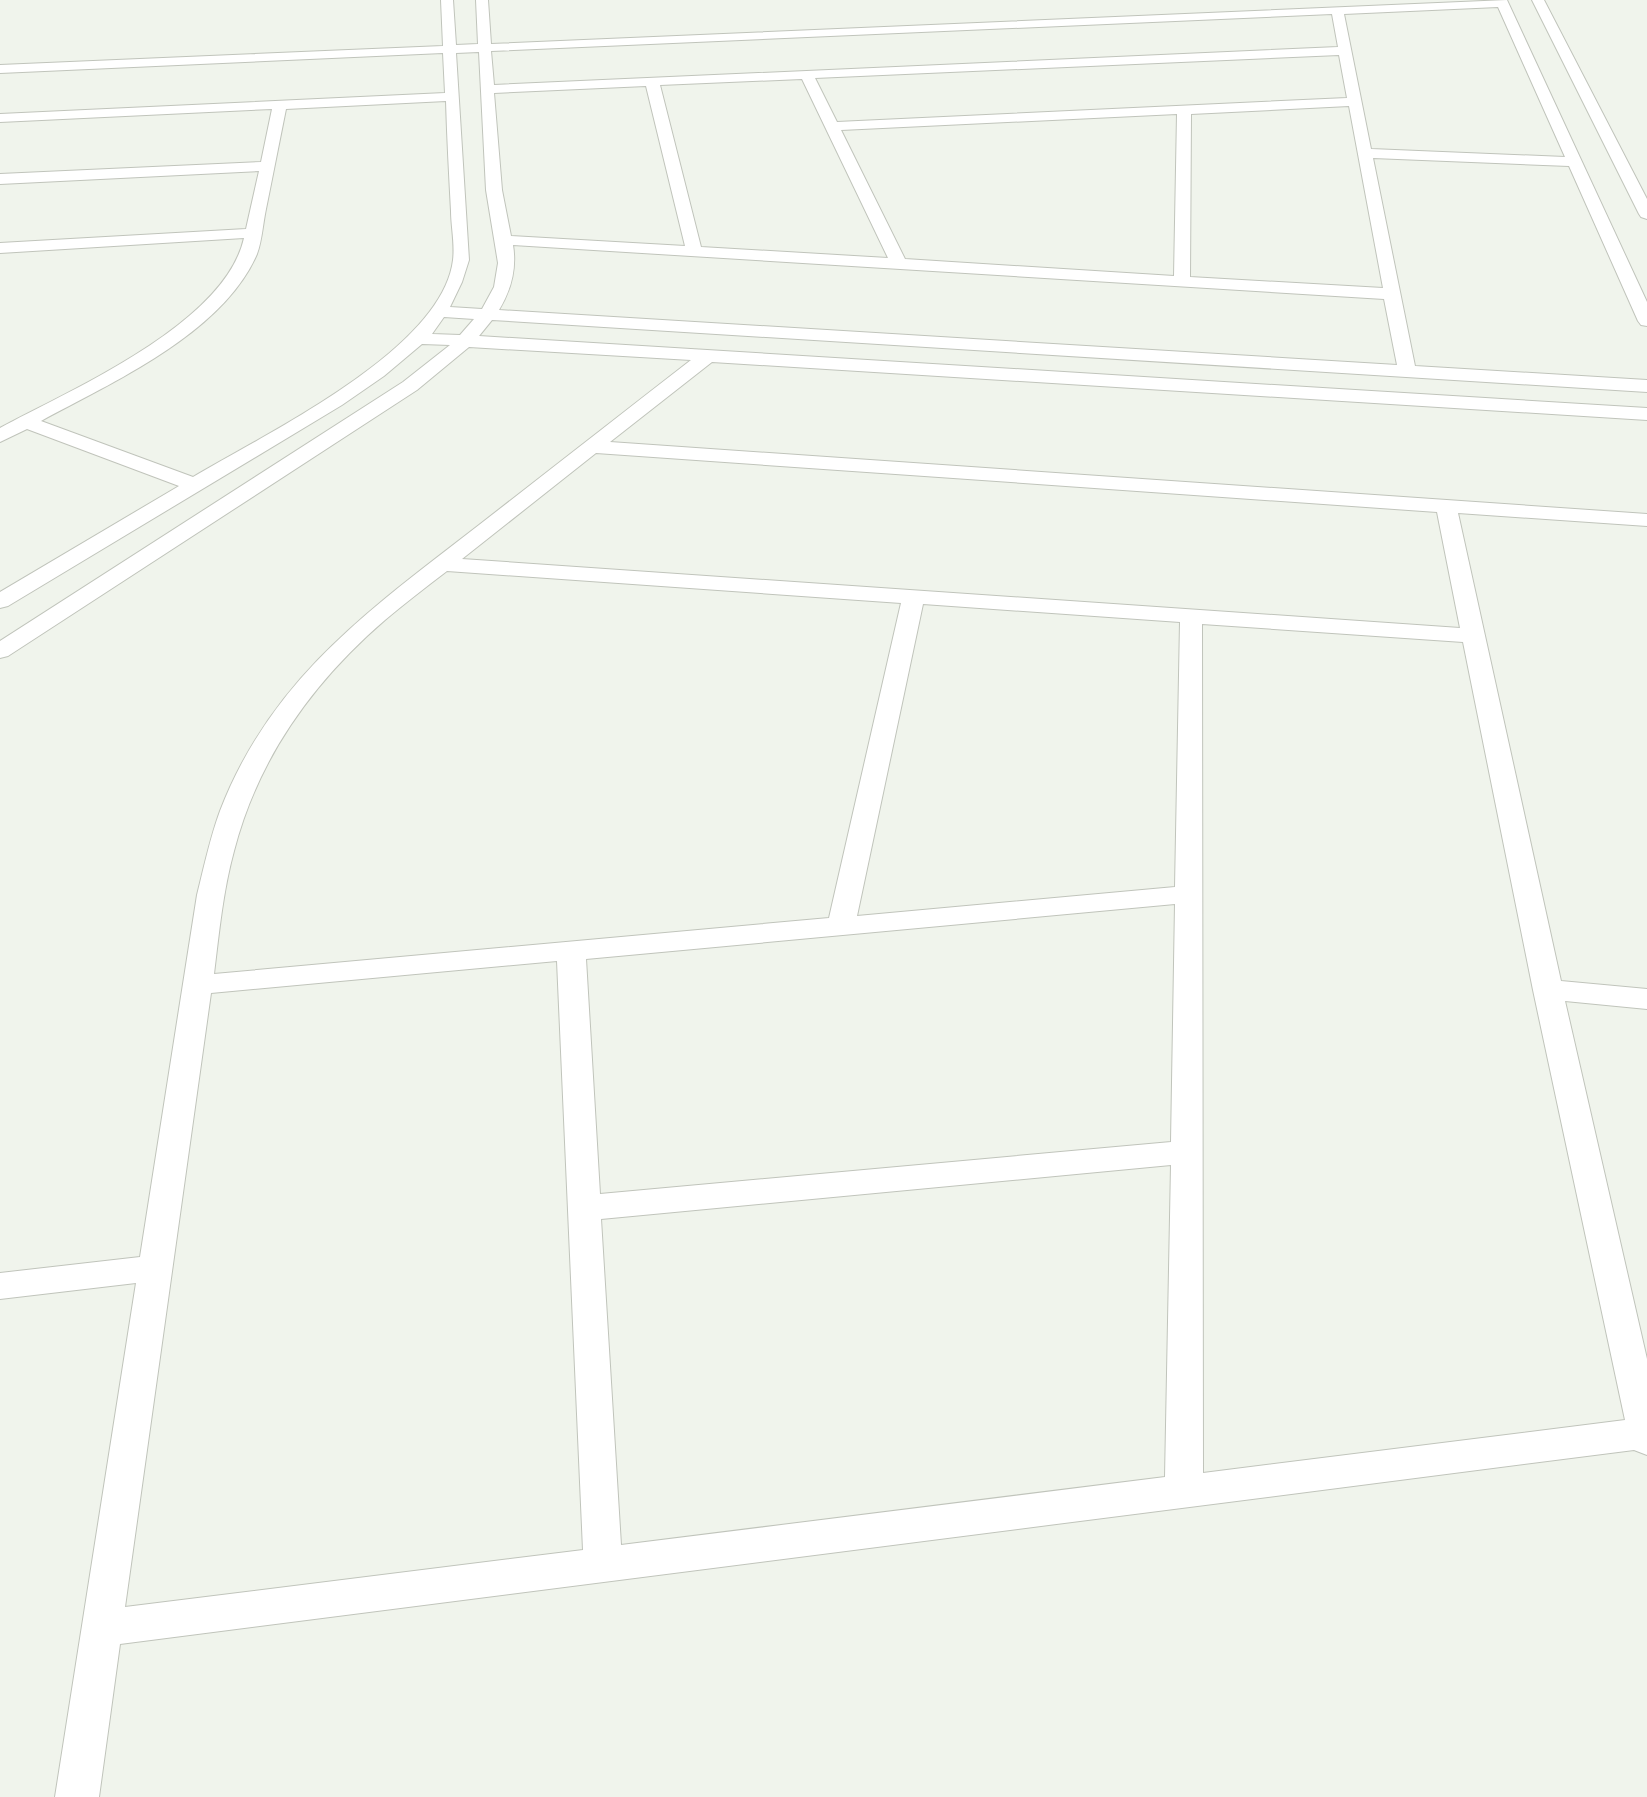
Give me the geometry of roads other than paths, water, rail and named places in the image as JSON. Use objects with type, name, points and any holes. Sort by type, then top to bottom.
[{"type":"street","points":[[0,601],[376,374],[418,338],[438,312],[454,285],[461,260],[448,0]]},
{"type":"street","points":[[3,647],[410,386],[440,364],[487,315],[502,287],[506,261],[504,240],[494,192],[482,0]]},
{"type":"street","points":[[1538,0],[1647,214]]},
{"type":"street","points":[[0,69],[485,42],[1341,5],[1501,1],[1647,321]]},
{"type":"street","points":[[1341,5],[1344,52],[1407,371]]},
{"type":"street","points":[[0,58],[449,44]]},
{"type":"street","points":[[488,89],[1344,52]]},
{"type":"street","points":[[807,75],[899,264]]},
{"type":"street","points":[[652,82],[694,252]]},
{"type":"street","points":[[0,118],[452,97]]},
{"type":"street","points":[[832,126],[1354,102]]},
{"type":"street","points":[[0,436],[136,362],[189,326],[222,296],[238,274],[249,253],[280,105]]},
{"type":"street","points":[[1182,281],[1184,110]]},
{"type":"street","points":[[1364,153],[1574,162]]},
{"type":"street","points":[[0,179],[268,166]]},
{"type":"street","points":[[0,248],[253,234]]},
{"type":"street","points":[[504,240],[1392,294]]},
{"type":"street","points":[[438,312],[1647,386]]},
{"type":"street","points":[[418,338],[1647,414]]},
{"type":"street","points":[[77,1797],[217,860],[234,805],[259,753],[291,704],[330,658],[377,615],[708,356]]},
{"type":"street","points":[[24,422],[195,485]]},
{"type":"street","points":[[591,447],[1647,520]]},
{"type":"street","points":[[102,1628],[1184,1491],[1646,1436],[1548,990],[1446,506]]},
{"type":"street","points":[[442,564],[1474,636]]},
{"type":"street","points":[[841,926],[913,597]]},
{"type":"street","points":[[1184,1491],[1191,616]]},
{"type":"street","points":[[198,985],[1189,894]]},
{"type":"street","points":[[571,951],[603,1565]]},
{"type":"street","points":[[1548,990],[1647,999]]},
{"type":"street","points":[[585,1208],[1187,1152]]},
{"type":"street","points":[[0,1286],[156,1268]]}]
